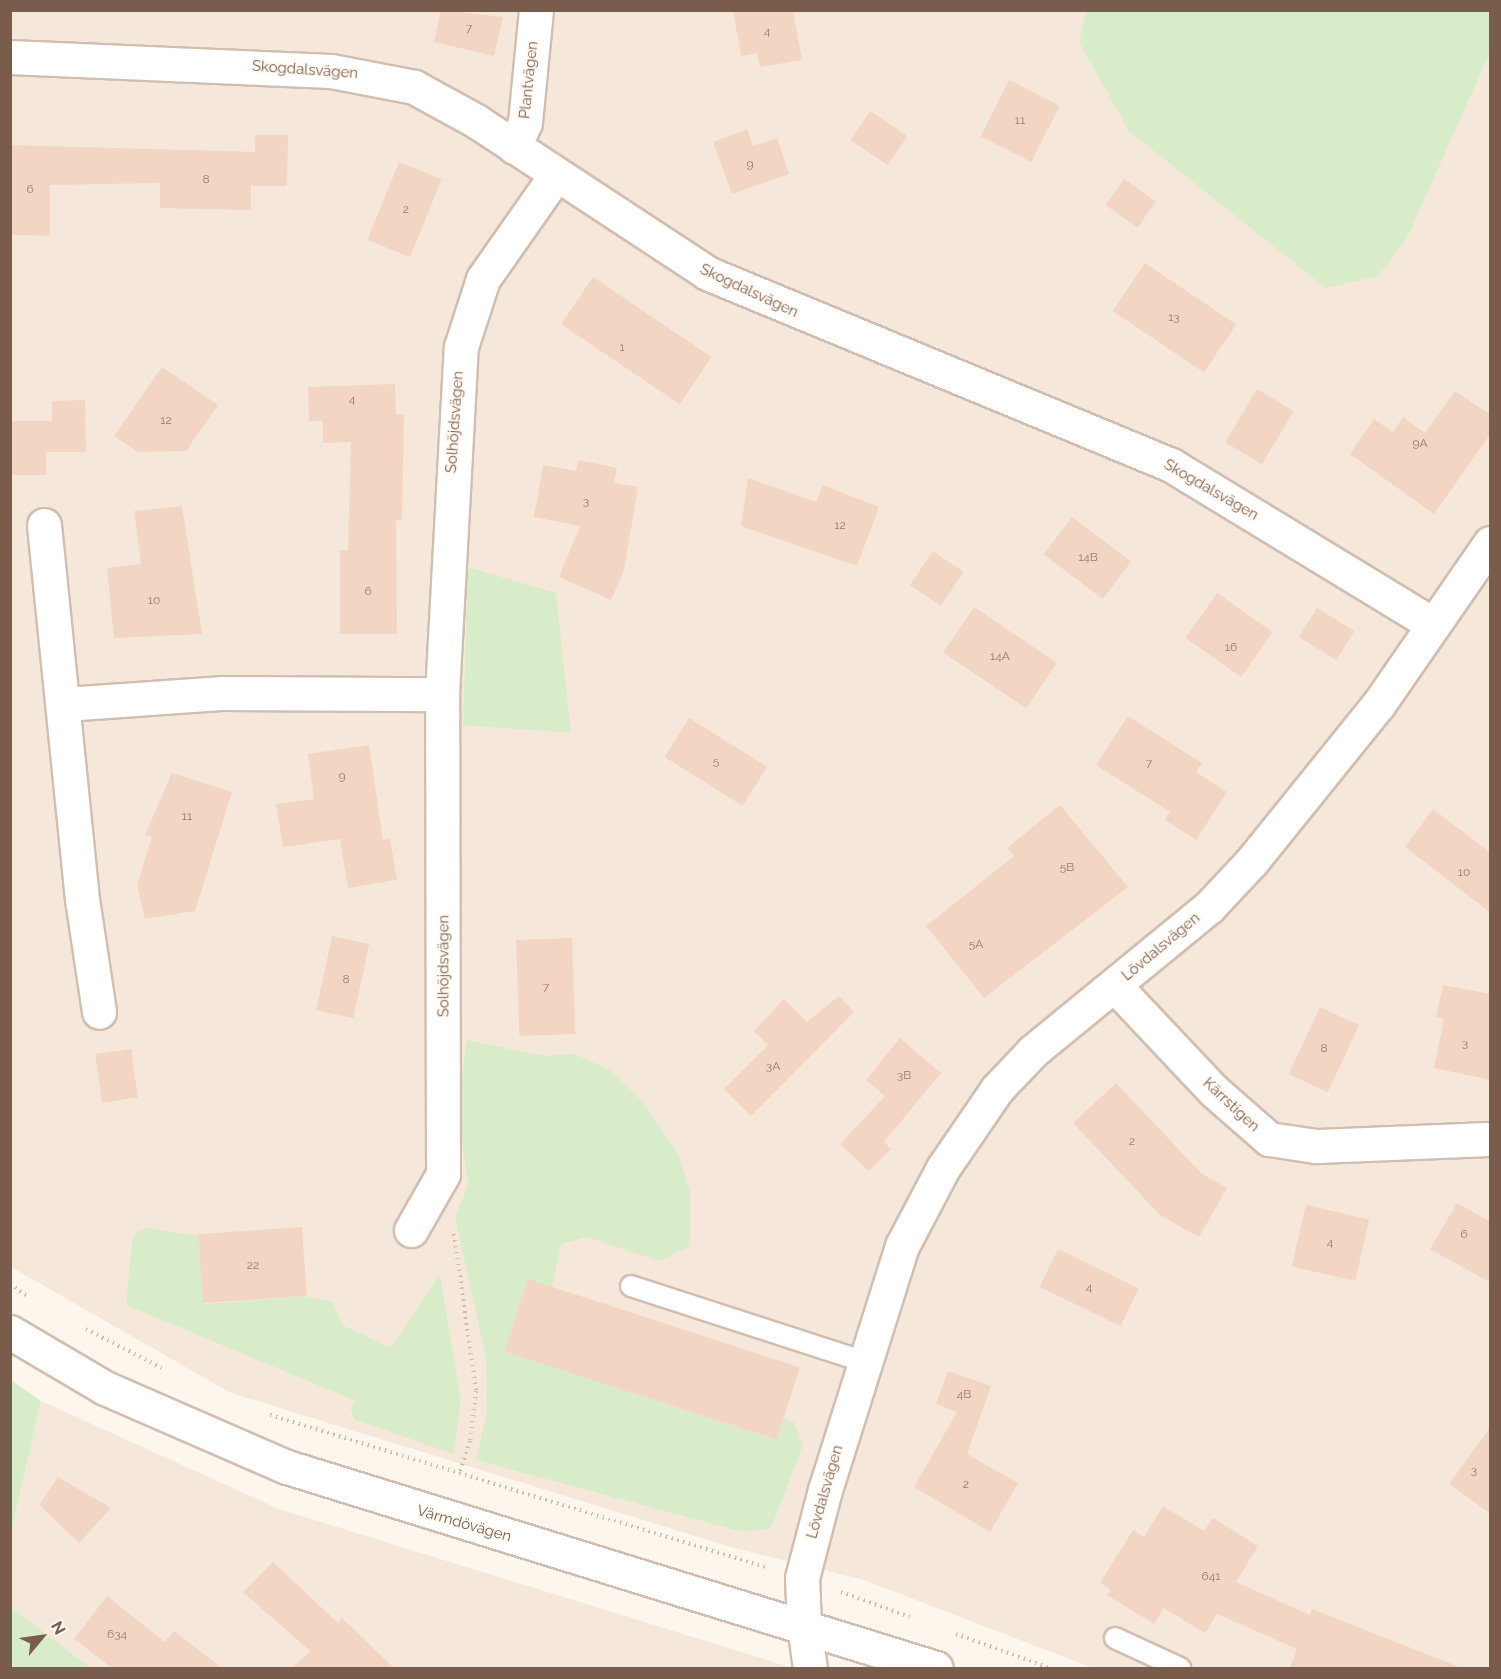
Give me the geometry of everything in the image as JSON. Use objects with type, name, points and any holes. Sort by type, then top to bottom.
[{"type":"street","name":"Plantvägen","points":[[514,147],[525,122],[536,10]]},
{"type":"street","name":"Skogdalsvägen","points":[[10,57],[372,75],[414,87],[514,147],[555,176],[707,273],[756,297],[1171,465],[1433,624]]},
{"type":"street","name":"Solhöjdsvägen","points":[[411,1230],[443,1174],[442,694],[461,347],[483,279],[555,176]]},
{"type":"street","points":[[44,525],[65,704],[82,899],[99,1012]]},
{"type":"street","name":"Lövdalsvägen","points":[[810,1668],[804,1625],[802,1578],[865,1362],[902,1246],[966,1133],[1034,1051],[1209,906],[1252,861],[1378,705],[1491,543]]},
{"type":"street","points":[[65,704],[224,693],[442,694]]},
{"type":"street","name":"Kärrstigen","points":[[1115,986],[1214,1091],[1269,1139],[1316,1146],[1491,1139]]},
{"type":"street","name":"Värmdövägen","points":[[10,1332],[105,1388],[287,1467],[804,1625],[936,1668]]},
{"type":"lane","points":[[631,1286],[865,1362]]},
{"type":"lane","points":[[1115,1638],[1180,1668]]},
{"type":"path","points":[[443,1174],[476,1391],[470,1441],[459,1475]]},
{"type":"path","points":[[10,1284],[35,1301]]},
{"type":"path","points":[[74,1322],[172,1373]]},
{"type":"path","points":[[263,1413],[459,1475],[802,1578],[919,1620]]},
{"type":"path","points":[[952,1632],[1050,1668]]},
{"type":"shaded area","points":[[11,11],[1490,11],[1490,1668],[1093,1668],[864,1580],[734,1548],[231,1393],[11,1267]]},
{"type":"shaded area","points":[[41,1401],[279,1509],[793,1668],[91,1668],[11,1607],[11,1533]]},
{"type":"green space","points":[[1086,11],[1490,11],[1490,52],[1407,238],[1378,276],[1326,288],[1129,131],[1079,42]]},
{"type":"green space","points":[[468,567],[556,593],[571,733],[463,725]]},
{"type":"green space","points":[[467,1040],[544,1056],[575,1054],[610,1070],[642,1101],[678,1154],[690,1192],[690,1246],[659,1261],[587,1237],[561,1244],[552,1287],[529,1279],[506,1351],[776,1440],[783,1419],[795,1423],[803,1445],[771,1528],[743,1532],[476,1460],[487,1411],[486,1358],[455,1218],[468,1185],[457,1107]]},
{"type":"green space","points":[[149,1228],[198,1236],[204,1304],[305,1296],[333,1302],[342,1325],[391,1348],[440,1274],[461,1399],[454,1454],[355,1420],[350,1408],[356,1401],[126,1305],[132,1242],[138,1231]]},
{"type":"green space","points":[[11,1380],[41,1401],[11,1533]]},
{"type":"green space","points":[[11,1607],[91,1668],[11,1668]]},
{"type":"building","points":[[441,10],[503,17],[494,56],[434,42]]},
{"type":"building","points":[[733,10],[793,10],[802,60],[760,67],[757,53],[741,56]]},
{"type":"building","points":[[1009,80],[1060,106],[1031,162],[980,136]]},
{"type":"building","points":[[870,111],[907,136],[888,165],[850,140]]},
{"type":"building","points":[[747,129],[753,146],[777,138],[789,174],[732,194],[713,142]]},
{"type":"building","points":[[255,135],[288,135],[287,186],[251,186],[251,210],[160,208],[160,183],[50,185],[50,236],[10,235],[10,145],[255,152]]},
{"type":"building","points":[[399,162],[442,179],[410,257],[368,240]]},
{"type":"building","points":[[1124,179],[1156,201],[1138,228],[1106,205]]},
{"type":"building","points":[[1145,263],[1236,325],[1204,373],[1113,311]]},
{"type":"building","points":[[593,277],[712,357],[680,404],[561,324]]},
{"type":"building","points":[[162,367],[218,405],[186,451],[138,452],[114,436]]},
{"type":"building","points":[[395,384],[396,414],[404,414],[402,521],[396,520],[397,634],[340,634],[340,550],[348,550],[351,442],[323,443],[323,421],[309,421],[308,387]]},
{"type":"building","points":[[1257,389],[1294,411],[1262,464],[1225,442]]},
{"type":"building","points":[[1455,391],[1491,415],[1491,433],[1434,514],[1350,454],[1374,419],[1393,432],[1403,417],[1425,433]]},
{"type":"building","points":[[85,400],[86,452],[46,452],[46,475],[12,475],[12,421],[52,421],[52,401]]},
{"type":"building","points":[[578,460],[617,468],[614,483],[638,487],[624,570],[611,600],[559,577],[580,526],[534,517],[543,465],[576,471]]},
{"type":"building","points":[[748,478],[816,502],[823,485],[879,507],[857,566],[741,526]]},
{"type":"building","points":[[182,506],[202,634],[114,638],[107,568],[141,564],[134,511]]},
{"type":"building","points":[[1072,517],[1131,562],[1103,599],[1044,555]]},
{"type":"building","points":[[933,551],[964,572],[941,606],[910,585]]},
{"type":"building","points":[[1217,593],[1273,632],[1241,677],[1185,638]]},
{"type":"building","points":[[974,607],[1057,663],[1026,709],[943,653]]},
{"type":"building","points":[[1317,608],[1354,631],[1336,660],[1299,637]]},
{"type":"building","points":[[1128,716],[1202,763],[1196,772],[1227,792],[1196,840],[1165,820],[1170,812],[1096,765]]},
{"type":"building","points":[[689,718],[767,767],[743,806],[665,757]]},
{"type":"building","points":[[369,745],[383,840],[390,838],[397,880],[348,888],[340,839],[283,847],[276,804],[314,799],[308,754]]},
{"type":"building","points":[[172,773],[232,792],[195,911],[145,919],[137,885],[152,837],[145,835]]},
{"type":"building","points":[[1060,805],[1128,887],[984,998],[926,926],[1014,856],[1007,848]]},
{"type":"building","points":[[1433,809],[1491,853],[1491,913],[1405,847]]},
{"type":"building","points":[[332,936],[369,944],[353,1018],[316,1010]]},
{"type":"building","points":[[572,938],[575,1034],[519,1036],[516,940]]},
{"type":"building","points":[[1443,985],[1491,994],[1491,1080],[1434,1068],[1444,1019],[1436,1017]]},
{"type":"building","points":[[839,996],[854,1012],[751,1116],[724,1089],[768,1045],[754,1031],[784,999],[807,1022]]},
{"type":"building","points":[[1320,1007],[1359,1025],[1328,1092],[1289,1074]]},
{"type":"building","points":[[900,1038],[941,1073],[884,1142],[891,1149],[869,1171],[840,1144],[885,1096],[866,1080]]},
{"type":"building","points":[[131,1049],[138,1098],[102,1103],[95,1054]]},
{"type":"building","points":[[1116,1083],[1202,1174],[1227,1188],[1199,1237],[1161,1216],[1073,1123]]},
{"type":"building","points":[[1457,1203],[1491,1222],[1491,1283],[1430,1249]]},
{"type":"building","points":[[1306,1205],[1369,1220],[1355,1281],[1292,1266]]},
{"type":"building","points":[[302,1227],[307,1296],[203,1303],[198,1234]]},
{"type":"building","points":[[1058,1249],[1139,1288],[1120,1326],[1040,1287]]},
{"type":"building","points":[[528,1279],[800,1367],[777,1440],[505,1351]]},
{"type":"building","points":[[948,1371],[991,1386],[967,1454],[1018,1483],[990,1532],[914,1487],[957,1412],[936,1404]]},
{"type":"building","points":[[1491,1426],[1491,1514],[1449,1484]]},
{"type":"building","points":[[58,1477],[111,1508],[79,1543],[39,1505]]},
{"type":"building","points":[[1163,1506],[1204,1531],[1213,1518],[1258,1546],[1236,1582],[1310,1615],[1312,1609],[1462,1668],[1290,1668],[1297,1649],[1217,1614],[1205,1633],[1164,1608],[1154,1624],[1107,1595],[1111,1590],[1100,1583],[1133,1530],[1144,1537]]},
{"type":"building","points":[[273,1562],[338,1623],[342,1618],[394,1668],[292,1668],[310,1651],[243,1592]]},
{"type":"building","points":[[107,1596],[165,1642],[174,1631],[222,1668],[112,1668],[74,1639]]}]
